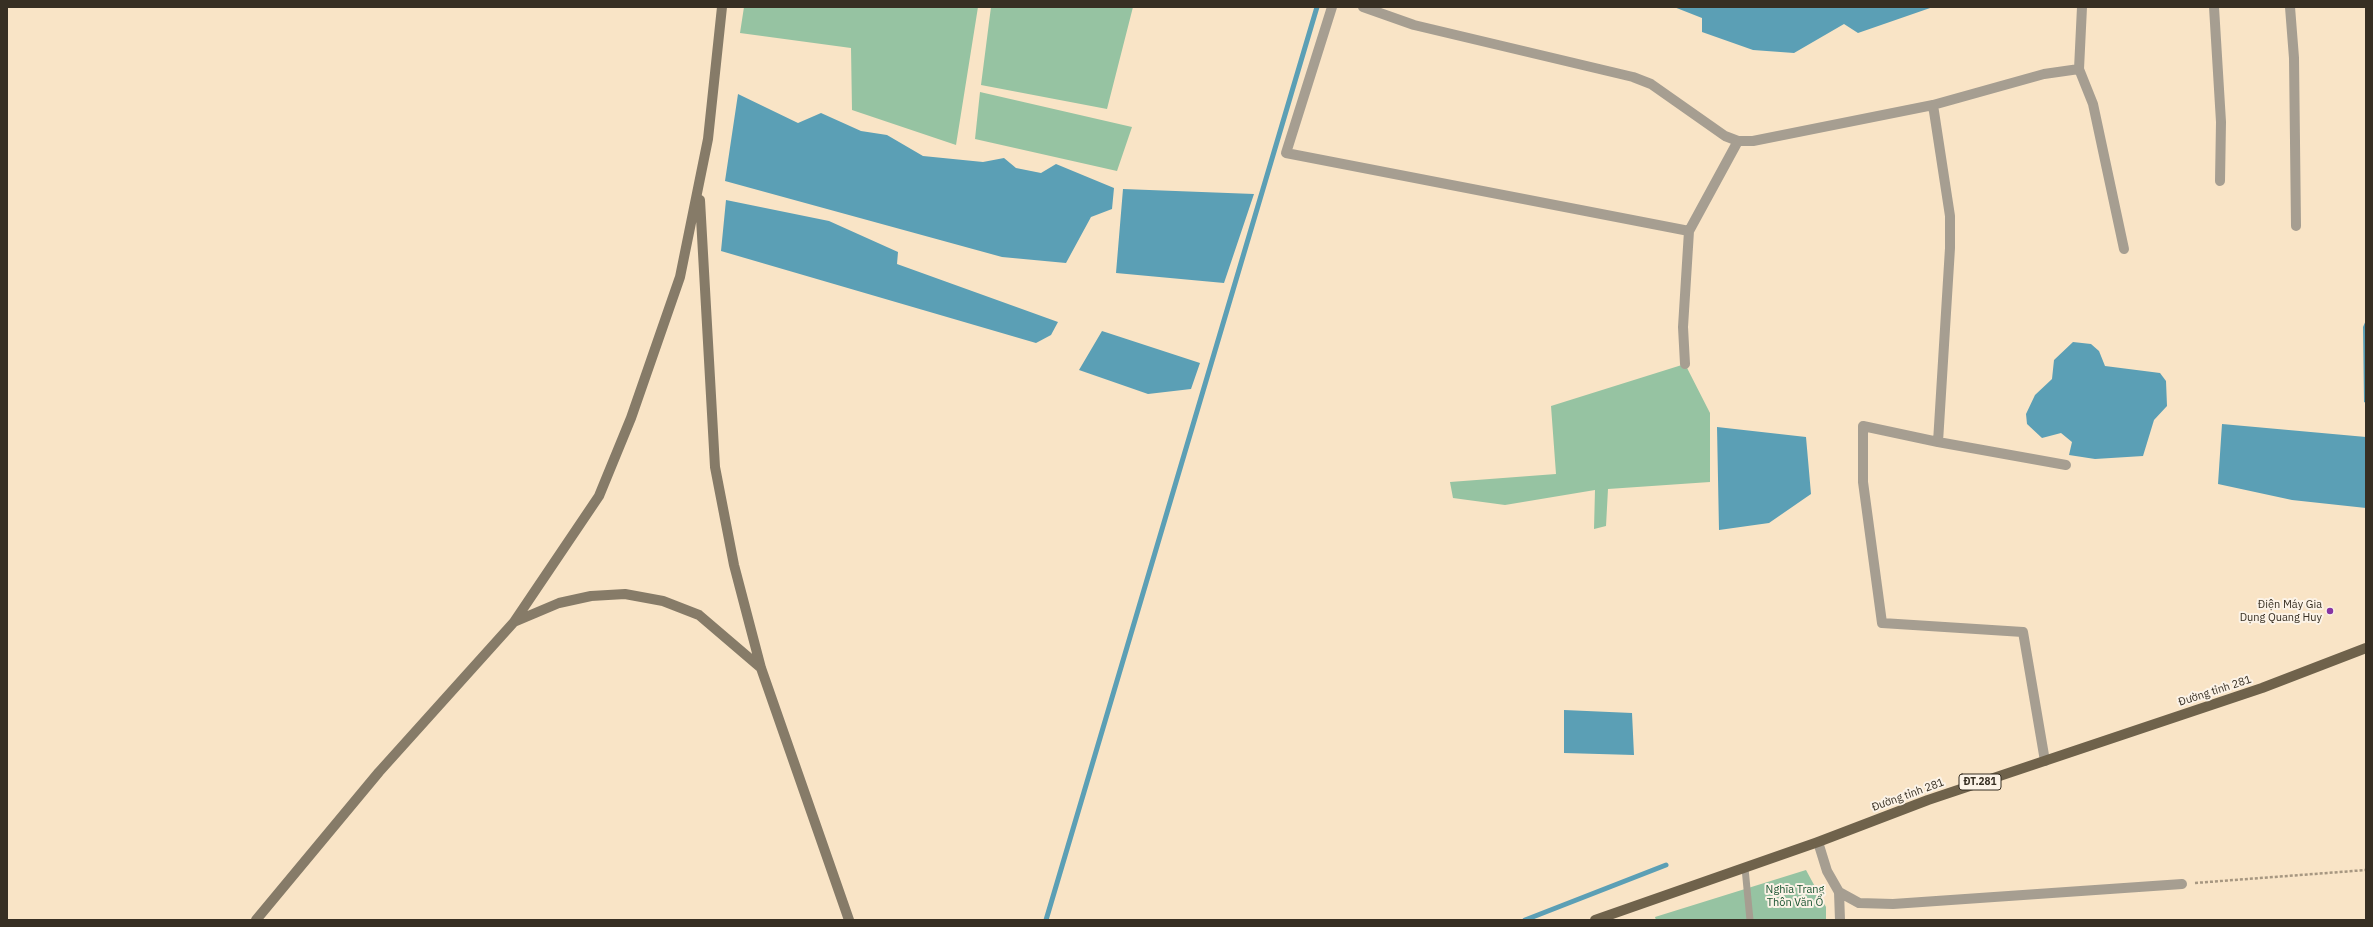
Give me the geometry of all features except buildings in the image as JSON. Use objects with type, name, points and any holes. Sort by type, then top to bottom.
[{"type":"main road","points":[[256,920],[380,772],[514,622],[599,496],[631,418],[680,277],[700,187],[708,139],[722,7]]},
{"type":"main road","points":[[700,187],[715,467],[734,564],[761,668],[849,920]]},
{"type":"main road","points":[[514,622],[559,603],[591,596],[625,594],[663,601],[698,615],[761,668]]},
{"type":"main road","name":"Đường tỉnh 281","points":[[1595,920],[1818,842],[1928,800],[2262,688],[2366,648]]},
{"type":"street","points":[[1332,7],[1286,153],[1689,231]]},
{"type":"street","points":[[1363,7],[1414,25],[1633,77],[1651,84],[1726,136],[1738,141],[1753,141],[1933,105],[2044,74],[2079,69]]},
{"type":"street","points":[[2082,7],[2079,69],[2093,104],[2124,249]]},
{"type":"street","points":[[2214,7],[2221,122],[2220,181]]},
{"type":"street","points":[[2290,7],[2294,58],[2296,226]]},
{"type":"street","points":[[1933,105],[1950,216],[1950,248],[1938,442]]},
{"type":"street","points":[[1685,364],[1683,327],[1689,231],[1738,141]]},
{"type":"street","points":[[2045,761],[2023,632],[1882,623],[1863,482],[1863,426],[1938,442],[2066,464]]},
{"type":"street","points":[[1818,842],[1827,871],[1839,892],[1840,920]]},
{"type":"street","points":[[1839,892],[1859,903],[1894,904],[2182,884]]},
{"type":"lane","points":[[1745,868],[1750,920]]},
{"type":"path","points":[[2182,884],[2366,870]]},
{"type":"green space","points":[[744,7],[978,7],[956,145],[852,110],[851,48],[740,33]]},
{"type":"green space","points":[[991,7],[1133,7],[1107,109],[981,85]]},
{"type":"green space","points":[[980,92],[1132,127],[1117,171],[975,139]]},
{"type":"green space","points":[[1685,364],[1710,413],[1710,482],[1608,489],[1606,526],[1594,529],[1595,490],[1505,505],[1453,498],[1450,482],[1556,474],[1551,406]]},
{"type":"green space","name":"Nghĩa Trang Thôn Văn Ổ","points":[[1806,870],[1826,907],[1826,920],[1656,920],[1655,917]]},
{"type":"water","points":[[1674,7],[1933,7],[1858,33],[1844,24],[1794,53],[1753,50],[1702,32],[1702,18]]},
{"type":"water","points":[[738,94],[798,123],[821,113],[861,131],[887,135],[923,156],[983,162],[1004,158],[1016,168],[1041,173],[1056,164],[1114,188],[1112,209],[1091,217],[1066,263],[1002,257],[725,181]]},
{"type":"water","points":[[1123,189],[1254,194],[1224,283],[1116,273]]},
{"type":"water","points":[[726,200],[829,221],[898,252],[897,264],[1058,322],[1051,335],[1036,343],[721,251]]},
{"type":"water","points":[[2366,320],[2366,403],[2364,402],[2363,327]]},
{"type":"water","points":[[1102,331],[1200,363],[1191,389],[1148,394],[1079,370]]},
{"type":"water","points":[[2073,342],[2091,344],[2099,351],[2105,366],[2160,373],[2166,381],[2167,406],[2154,420],[2143,456],[2095,459],[2069,455],[2072,442],[2061,433],[2042,438],[2027,424],[2026,414],[2035,395],[2052,379],[2054,360]]},
{"type":"water","points":[[2222,424],[2366,437],[2366,508],[2292,500],[2218,484]]},
{"type":"water","points":[[1717,427],[1806,437],[1811,494],[1769,523],[1719,530]]},
{"type":"water","points":[[1564,710],[1632,713],[1634,755],[1564,753]]},
{"type":"waterway","points":[[1046,920],[1317,7]]},
{"type":"waterway","points":[[1525,920],[1666,865]]},
{"type":"place","name":"Điện Máy Gia Dụng Quang Huy","points":[[2330,611]]}]
